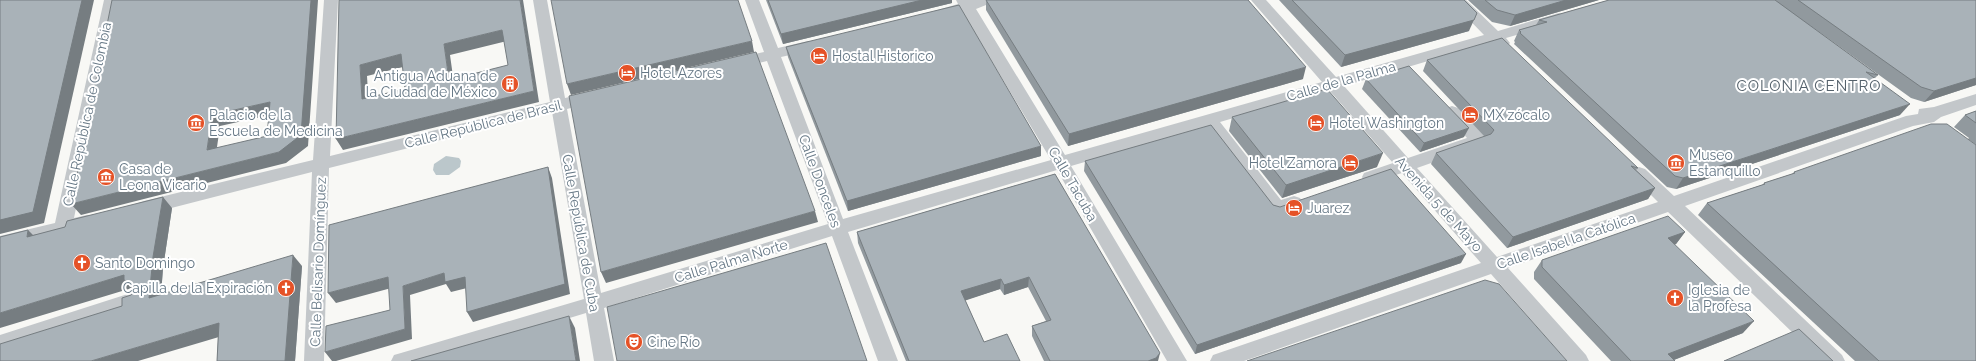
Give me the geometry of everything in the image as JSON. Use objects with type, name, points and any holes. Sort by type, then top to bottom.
[{"type":"street","name":"Calle República de Colombia","points":[[63,228],[111,0]]},
{"type":"street","name":"Calle Belisario Domínguez","points":[[314,361],[321,164],[331,0]]},
{"type":"street","name":"Calle República de Cuba","points":[[540,0],[595,303],[604,361]]},
{"type":"street","name":"Calle Donceles","points":[[752,0],[774,54],[837,228],[888,361]]},
{"type":"street","points":[[929,17],[965,4],[986,0]]},
{"type":"street","name":"Avenida 5 de Mayo","points":[[1258,0],[1579,361]]},
{"type":"street","points":[[1457,0],[1512,53]]},
{"type":"street","name":"Calle Tacuba","points":[[965,4],[1061,162],[1177,361]]},
{"type":"street","name":"Calle de la Palma","points":[[1061,162],[1210,120],[1332,83],[1410,69],[1495,36],[1570,15]]},
{"type":"street","points":[[720,67],[820,43]]},
{"type":"street","name":"Calle República de Brasil","points":[[125,212],[604,94]]},
{"type":"street","name":"Calle Isabel la Católica","points":[[1220,361],[1672,205],[1923,116],[1976,99]]},
{"type":"street","points":[[1353,183],[1406,166],[1425,157],[1479,140],[1445,106]]},
{"type":"street","points":[[1210,120],[1277,208],[1307,198]]},
{"type":"street","points":[[1626,161],[1835,361]]},
{"type":"street","name":"Calle Palma Norte","points":[[401,361],[837,228],[1061,162]]},
{"type":"street","points":[[0,243],[102,218]]},
{"type":"street","points":[[0,343],[134,300]]},
{"type":"shaded area","points":[[446,156],[459,158],[461,161],[460,167],[449,175],[436,175],[433,170],[434,164]]},
{"type":"building","points":[[0,0],[82,0],[33,212],[0,220]]},
{"type":"building","points":[[112,0],[311,0],[301,135],[279,152],[71,204]],"holes":[[[270,102],[267,136],[207,150],[212,115]]]},
{"type":"building","points":[[339,0],[520,0],[534,91],[336,139]],"holes":[[[502,30],[508,65],[449,80],[444,44]],[[401,54],[405,89],[362,99],[360,65]]]},
{"type":"building","points":[[551,0],[738,0],[752,41],[567,84]]},
{"type":"building","points":[[768,0],[922,0],[781,34]]},
{"type":"building","points":[[986,0],[1248,0],[1306,67],[1069,134]]},
{"type":"building","points":[[1292,0],[1464,0],[1477,13],[1474,20],[1345,55]]},
{"type":"building","points":[[1485,0],[1566,0],[1515,15],[1497,10]]},
{"type":"building","points":[[1609,0],[1775,0],[1878,75],[1866,72],[1910,104],[1683,178],[1675,176],[1520,33],[1521,32],[1519,30],[1547,22],[1539,20]]},
{"type":"building","points":[[1798,0],[1976,0],[1976,78],[1934,91],[1921,87]]},
{"type":"building","points":[[959,5],[1041,146],[847,201],[786,47]]},
{"type":"building","points":[[1502,38],[1638,168],[1631,166],[1655,188],[1513,237],[1436,153],[1491,134],[1494,130],[1427,60]]},
{"type":"building","points":[[756,52],[815,211],[601,272],[569,96]]},
{"type":"building","points":[[1409,66],[1469,128],[1424,143],[1366,79]]},
{"type":"building","points":[[1327,89],[1383,153],[1286,185],[1232,117]]},
{"type":"building","points":[[1976,111],[1976,123],[1965,115]]},
{"type":"building","points":[[1931,124],[1947,124],[1976,145],[1976,361],[1879,361],[1707,203],[1765,184],[1764,183],[1795,173],[1794,172]]},
{"type":"building","points":[[1211,125],[1273,205],[1280,207],[1391,169],[1466,254],[1197,345],[1085,161]]},
{"type":"building","points":[[548,167],[565,284],[467,312],[465,277],[445,282],[444,273],[403,286],[405,329],[325,352],[326,326],[390,310],[388,277],[328,293],[329,225]]},
{"type":"building","points":[[1055,174],[1160,353],[1156,358],[1148,361],[1050,361],[1032,326],[1051,320],[1029,277],[1004,285],[1001,279],[961,291],[984,342],[1007,334],[1020,361],[909,361],[857,232]]},
{"type":"building","points":[[163,197],[153,257],[149,298],[293,255],[285,361],[217,361],[219,323],[91,361],[0,361],[0,344],[122,306],[122,298],[131,295],[134,289],[131,283],[124,280],[124,275],[0,313],[0,237],[28,230],[27,237],[65,227],[67,221]]},
{"type":"building","points":[[1668,216],[1685,232],[1668,238],[1754,321],[1668,354],[1675,361],[1631,361],[1542,267],[1542,260]]},
{"type":"building","points":[[826,243],[867,361],[617,361],[607,307]]},
{"type":"building","points":[[1485,280],[1499,284],[1567,361],[1247,361]]},
{"type":"building","points":[[569,316],[576,361],[411,361]]},
{"type":"building","points":[[1799,329],[1833,361],[1724,361]]},
{"type":"place","name":"Hostal Historico","points":[[819,56]]},
{"type":"place","name":"Hotel Azores","points":[[627,73]]},
{"type":"place","name":"Antigua Aduana de la Ciudad de México","points":[[510,84]]},
{"type":"place","name":"MX zócalo","points":[[1470,115]]},
{"type":"place","name":"Palacio de la Escuela de Medicina","points":[[196,123]]},
{"type":"place","name":"Hotel Washington","points":[[1316,123]]},
{"type":"place","name":"Hotel Zamora","points":[[1350,163]]},
{"type":"place","name":"Museo Estanquillo","points":[[1676,163]]},
{"type":"place","name":"Casa de Leona Vicario","points":[[106,177]]},
{"type":"place","name":"Juarez","points":[[1294,208]]},
{"type":"place","name":"Santo Domingo","points":[[82,263]]},
{"type":"place","name":"Capilla de la Expiración","points":[[286,288]]},
{"type":"place","name":"Iglesia de la Profesa","points":[[1675,298]]},
{"type":"place","name":"Cine Río","points":[[634,342]]},
{"type":"district","name":"COLONIA CENTRO","points":[[1809,86]]}]
